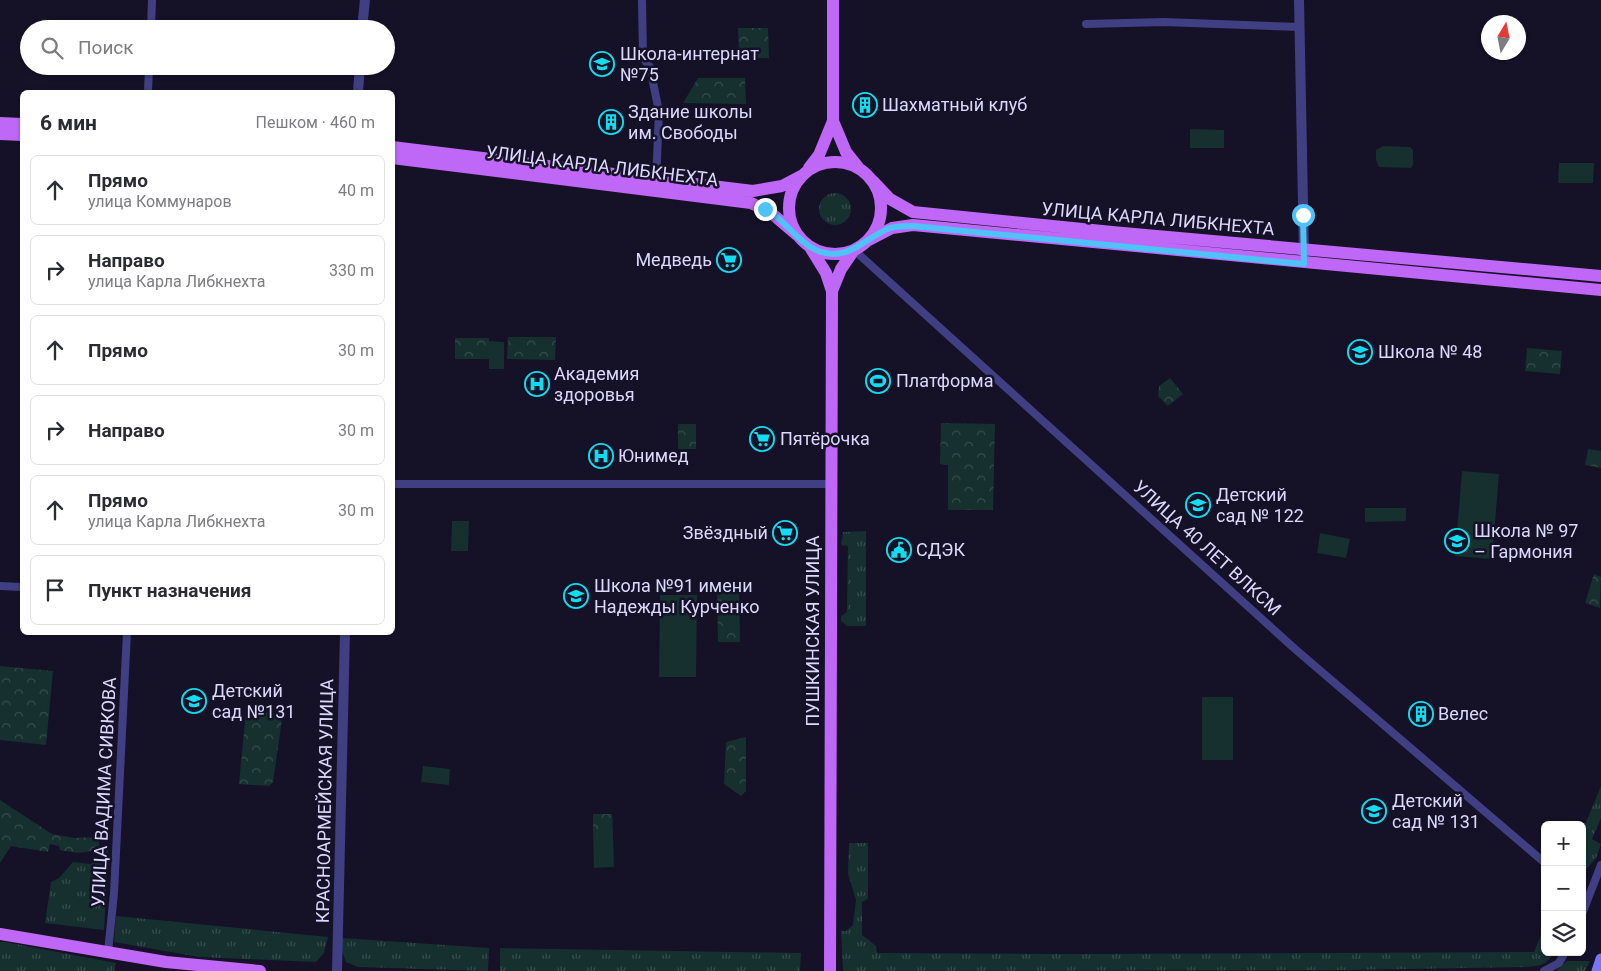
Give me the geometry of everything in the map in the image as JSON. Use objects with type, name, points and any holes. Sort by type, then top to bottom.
[{"type":"main road","points":[[833,0],[833,121],[819,155],[804,173],[789,200],[790,218],[797,235],[810,247],[832,254],[854,250],[868,240],[878,224],[881,206],[880,198],[872,181],[859,169],[846,152],[833,121]]},
{"type":"main road","points":[[0,123],[20,124]]},
{"type":"main road","points":[[0,134],[20,135]]},
{"type":"main road","name":"УЛИЦА КАРЛА ЛИБКНЕХТА","points":[[395,147],[656,184],[751,203],[770,212],[797,235]]},
{"type":"main road","name":"УЛИЦА КАРЛА ЛИБКНЕХТА","points":[[395,158],[656,184]]},
{"type":"main road","points":[[804,173],[824,163],[833,162],[842,162],[859,169]]},
{"type":"main road","name":"УЛИЦА КАРЛА ЛИБКНЕХТА","points":[[672,187],[753,191],[782,186],[804,173]]},
{"type":"main road","name":"УЛИЦА КАРЛА ЛИБКНЕХТА","points":[[872,181],[890,199],[913,212],[1304,250],[1601,276]]},
{"type":"main road","name":"УЛИЦА КАРЛА ЛИБКНЕХТА","points":[[868,240],[892,228],[913,226],[1304,264],[1601,290]]},
{"type":"main road","name":"ПУШКИНСКАЯ УЛИЦА","points":[[810,247],[826,273],[832,291],[830,971]]},
{"type":"main road","name":"ПУШКИНСКАЯ УЛИЦА","points":[[832,291],[840,269],[854,250]]},
{"type":"main road","points":[[0,934],[209,968],[260,971]]},
{"type":"main road","points":[[1596,971],[1601,959]]},
{"type":"street","points":[[151,20],[152,0]]},
{"type":"street","points":[[363,20],[365,0]]},
{"type":"street","points":[[642,0],[643,58],[650,67],[658,112],[656,184]]},
{"type":"street","points":[[1299,0],[1304,264]]},
{"type":"street","points":[[1086,24],[1164,22],[1300,27]]},
{"type":"street","points":[[148,90],[149,75]]},
{"type":"street","points":[[358,90],[359,75]]},
{"type":"street","name":"УЛИЦА 40 ЛЕТ ВЛКСМ","points":[[854,250],[1295,649],[1434,770],[1541,859]]},
{"type":"street","points":[[395,484],[831,484]]},
{"type":"street","points":[[0,586],[20,587]]},
{"type":"street","name":"УЛИЦА ВАДИМА СИВКОВА","points":[[108,952],[114,892],[127,635]]},
{"type":"street","name":"КРАСНОАРМЕЙСКАЯ УЛИЦА","points":[[337,971],[345,635]]},
{"type":"street","points":[[1586,895],[1601,865]]},
{"type":"street","points":[[1544,971],[1559,963],[1562,956]]},
{"type":"green space","points":[[738,28],[768,28],[769,58],[739,58]]},
{"type":"green space","points":[[698,78],[745,78],[746,104],[683,103]]},
{"type":"green space","points":[[1190,129],[1224,130],[1224,148],[1190,148]]},
{"type":"green space","points":[[1383,146],[1410,147],[1413,150],[1413,165],[1411,168],[1379,167],[1376,160],[1376,150]]},
{"type":"green space","points":[[1559,163],[1594,163],[1593,183],[1558,183]]},
{"type":"green space","points":[[835,193],[841,194],[846,198],[850,203],[850,215],[846,220],[841,224],[835,225],[829,224],[824,220],[820,215],[819,209],[820,203],[824,198],[829,194]]},
{"type":"green space","points":[[508,337],[556,337],[555,360],[507,359]]},
{"type":"green space","points":[[455,338],[489,338],[489,359],[455,359]]},
{"type":"green space","points":[[489,341],[504,342],[504,369],[489,369]]},
{"type":"green space","points":[[1527,348],[1562,351],[1560,374],[1525,371]]},
{"type":"green space","points":[[1170,378],[1183,394],[1168,406],[1158,396],[1159,386]]},
{"type":"green space","points":[[941,423],[995,424],[993,510],[948,510],[948,465],[940,464]]},
{"type":"green space","points":[[678,424],[696,424],[696,449],[678,449]]},
{"type":"green space","points":[[1588,449],[1601,451],[1601,468],[1585,465]]},
{"type":"green space","points":[[1462,471],[1499,474],[1492,559],[1455,556]]},
{"type":"green space","points":[[1365,508],[1406,508],[1406,521],[1365,522]]},
{"type":"green space","points":[[452,521],[469,521],[468,551],[451,551]]},
{"type":"green space","points":[[866,531],[866,626],[847,626],[841,621],[841,616],[847,612],[848,546],[841,545],[843,532]]},
{"type":"green space","points":[[1320,533],[1350,539],[1346,558],[1317,553]]},
{"type":"green space","points":[[1594,574],[1601,577],[1600,608],[1585,603]]},
{"type":"green space","points":[[717,590],[739,590],[740,642],[718,642]]},
{"type":"green space","points":[[660,595],[697,595],[696,677],[659,677]]},
{"type":"green space","points":[[0,666],[53,671],[46,745],[0,740]]},
{"type":"green space","points":[[1202,697],[1233,697],[1233,760],[1202,760]]},
{"type":"green space","points":[[246,711],[277,714],[282,719],[273,782],[269,786],[239,784]]},
{"type":"green space","points":[[746,737],[746,791],[741,796],[724,784],[726,742]]},
{"type":"green space","points":[[423,766],[450,769],[449,785],[421,782]]},
{"type":"green space","points":[[1601,786],[1601,818],[1592,839],[1601,844],[1596,858],[1586,869],[1586,866],[1586,822]]},
{"type":"green space","points":[[0,800],[52,834],[74,838],[99,837],[99,847],[80,853],[60,850],[59,846],[50,844],[48,852],[11,846],[0,863]]},
{"type":"green space","points":[[593,814],[612,814],[613,835],[593,835]]},
{"type":"green space","points":[[593,835],[613,835],[614,867],[594,868]]},
{"type":"green space","points":[[849,843],[868,843],[868,899],[862,902],[862,935],[876,946],[877,953],[1534,952],[1541,935],[1541,956],[1552,956],[1543,964],[1526,967],[1347,970],[843,971],[841,931],[846,931],[853,925],[856,900],[848,874]]},
{"type":"green space","points":[[108,848],[104,930],[45,923],[51,882],[59,878],[73,862],[91,864]]},
{"type":"green space","points":[[116,916],[328,937],[324,953],[316,962],[199,957],[114,942]]},
{"type":"green space","points":[[342,938],[489,948],[488,971],[358,967],[346,962],[342,951]]},
{"type":"green space","points":[[0,942],[116,963],[114,971],[0,971]]},
{"type":"green space","points":[[500,948],[801,953],[800,971],[500,971]]},
{"type":"green space","points":[[1567,961],[1590,961],[1585,971],[1556,971]]},
{"type":"place","name":"Школа-интернат №75","points":[[602,64]]},
{"type":"place","name":"Шахматный клуб","points":[[865,105]]},
{"type":"place","name":"Здание школы им. Свободы","points":[[611,122]]},
{"type":"place","name":"Медведь","points":[[729,260]]},
{"type":"place","name":"Школа № 48","points":[[1360,352]]},
{"type":"place","name":"Платформа","points":[[878,381]]},
{"type":"place","name":"Академия здоровья","points":[[537,384]]},
{"type":"place","name":"Пятёрочка","points":[[762,439]]},
{"type":"place","name":"Юнимед","points":[[601,456]]},
{"type":"place","name":"Детский сад № 122","points":[[1198,505]]},
{"type":"place","name":"Звёздный","points":[[785,533]]},
{"type":"place","name":"Школа № 97 – Гармония","points":[[1457,541]]},
{"type":"place","name":"СДЭК","points":[[899,550]]},
{"type":"place","name":"Школа №91 имени Надежды Курченко","points":[[576,596]]},
{"type":"place","name":"Детский сад №131","points":[[194,701]]},
{"type":"place","name":"Велес","points":[[1421,714]]},
{"type":"place","name":"Детский сад № 131","points":[[1374,811]]},
{"type":"route","points":[[765,209],[780,219],[810,247],[832,254],[854,250],[868,240],[892,228],[913,226],[1304,264],[1303,215]]}]
